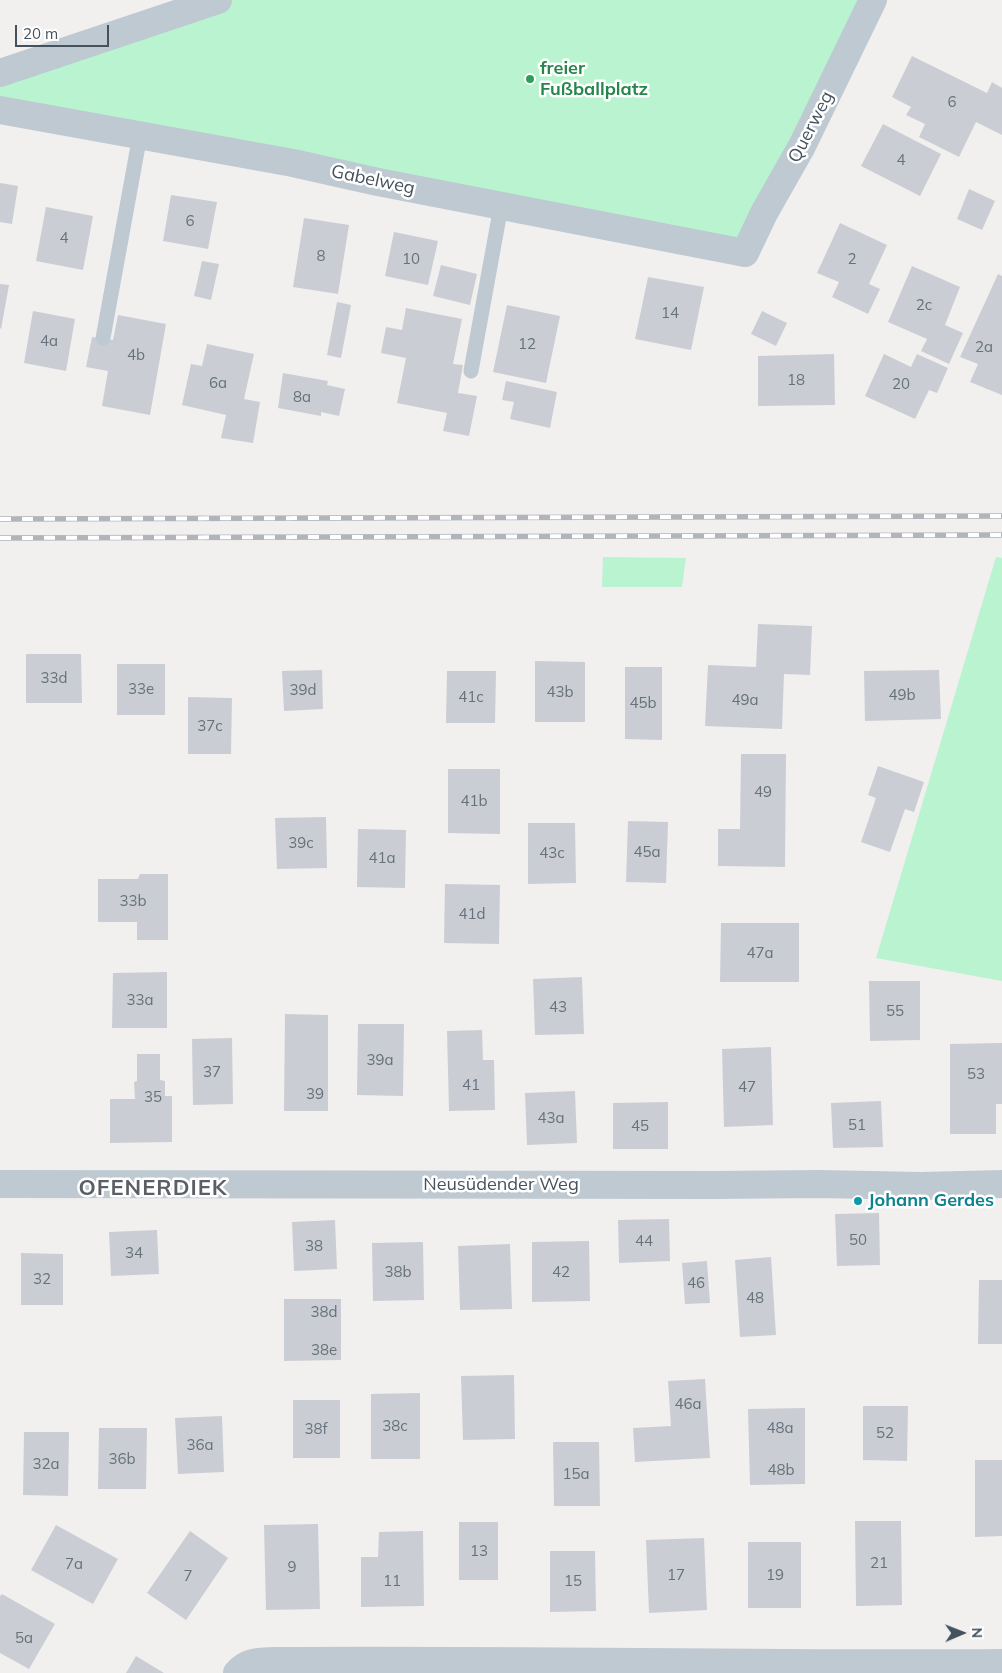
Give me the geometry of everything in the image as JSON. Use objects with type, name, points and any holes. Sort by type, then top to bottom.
[{"type":"street","points":[[0,73],[218,0]]},
{"type":"street","name":"Querweg","points":[[745,253],[764,213],[802,146],[874,0]]},
{"type":"street","name":"Gabelweg","points":[[0,110],[292,163],[378,182],[745,253]]},
{"type":"street","name":"Neusüdender Weg","points":[[0,1184],[818,1184],[921,1186],[1002,1184]]},
{"type":"street","points":[[237,1673],[243,1666],[256,1662],[273,1661],[610,1661],[815,1664],[1002,1663]]},
{"type":"lane","points":[[102,338],[140,135]]},
{"type":"lane","points":[[471,371],[501,206]]},
{"type":"green space","points":[[218,0],[872,0],[745,253],[0,110],[0,73]]},
{"type":"green space","points":[[603,557],[686,558],[682,587],[602,587]]},
{"type":"green space","points":[[996,557],[1002,558],[1002,981],[876,958]]},
{"type":"building","points":[[912,56],[987,93],[992,82],[1002,88],[1002,135],[976,122],[959,157],[919,137],[925,124],[906,115],[911,107],[892,97]]},
{"type":"building","points":[[883,124],[941,154],[920,196],[861,166]]},
{"type":"building","points":[[0,183],[18,186],[12,224],[0,222]]},
{"type":"building","points":[[969,189],[995,201],[982,230],[957,219]]},
{"type":"building","points":[[171,195],[217,202],[208,249],[163,241]]},
{"type":"building","points":[[46,207],[93,216],[83,270],[36,261]]},
{"type":"building","points":[[304,218],[349,225],[338,294],[293,287]]},
{"type":"building","points":[[840,223],[887,245],[869,284],[880,289],[868,314],[832,297],[839,282],[817,273]]},
{"type":"building","points":[[394,232],[438,241],[428,285],[385,276]]},
{"type":"building","points":[[202,261],[219,264],[211,300],[194,296]]},
{"type":"building","points":[[441,265],[477,274],[470,305],[433,296]]},
{"type":"building","points":[[912,266],[960,287],[945,325],[963,333],[949,364],[921,351],[927,339],[888,322]]},
{"type":"building","points":[[998,274],[1002,276],[1002,395],[970,382],[978,364],[960,357]]},
{"type":"building","points":[[648,277],[704,287],[691,350],[635,339]]},
{"type":"building","points":[[0,284],[9,285],[1,329],[0,328]]},
{"type":"building","points":[[337,302],[351,305],[341,358],[327,355]]},
{"type":"building","points":[[507,305],[560,316],[546,383],[493,372]]},
{"type":"building","points":[[406,308],[462,319],[453,364],[463,365],[458,393],[477,396],[469,436],[443,431],[447,413],[397,403],[406,358],[381,353],[386,327],[402,330]]},
{"type":"building","points":[[33,311],[75,319],[66,371],[24,363]]},
{"type":"building","points":[[762,311],[787,323],[776,346],[751,334]]},
{"type":"building","points":[[118,315],[166,324],[150,415],[102,406],[108,371],[86,367],[92,337],[113,340]]},
{"type":"building","points":[[207,344],[254,354],[244,399],[260,402],[253,443],[221,438],[226,415],[182,405],[191,364],[202,366]]},
{"type":"building","points":[[834,354],[835,405],[758,406],[758,356]]},
{"type":"building","points":[[884,354],[911,367],[917,354],[948,368],[937,393],[929,390],[915,419],[865,396]]},
{"type":"building","points":[[283,373],[328,381],[327,385],[345,389],[339,416],[321,412],[321,416],[278,408]]},
{"type":"building","points":[[506,381],[557,392],[550,428],[510,419],[514,402],[502,400]]},
{"type":"building","points":[[758,624],[812,626],[810,675],[784,674],[782,729],[705,726],[708,665],[756,667]]},
{"type":"building","points":[[26,654],[81,654],[82,703],[26,703]]},
{"type":"building","points":[[535,661],[585,662],[585,722],[535,722]]},
{"type":"building","points":[[117,664],[165,664],[165,715],[117,715]]},
{"type":"building","points":[[625,667],[662,667],[662,740],[625,739]]},
{"type":"building","points":[[322,670],[323,709],[284,711],[282,671]]},
{"type":"building","points":[[939,670],[941,719],[865,721],[864,671]]},
{"type":"building","points":[[447,671],[496,671],[495,723],[446,723]]},
{"type":"building","points":[[188,697],[232,698],[231,754],[188,754]]},
{"type":"building","points":[[741,754],[786,754],[785,867],[718,866],[718,829],[740,829]]},
{"type":"building","points":[[878,766],[924,782],[914,812],[905,809],[890,852],[861,842],[876,798],[868,795]]},
{"type":"building","points":[[448,769],[500,769],[500,834],[448,833]]},
{"type":"building","points":[[326,817],[327,868],[277,869],[275,818]]},
{"type":"building","points":[[628,821],[668,822],[666,883],[626,882]]},
{"type":"building","points":[[528,823],[575,823],[576,883],[528,884]]},
{"type":"building","points":[[358,829],[406,830],[405,888],[357,887]]},
{"type":"building","points":[[140,874],[168,874],[168,940],[137,940],[137,922],[98,922],[98,879],[138,879]]},
{"type":"building","points":[[445,884],[500,885],[499,944],[444,943]]},
{"type":"building","points":[[721,923],[799,923],[799,982],[720,982]]},
{"type":"building","points":[[167,972],[167,1028],[112,1028],[113,973]]},
{"type":"building","points":[[582,977],[584,1034],[535,1035],[533,979]]},
{"type":"building","points":[[869,981],[920,981],[920,1040],[870,1041]]},
{"type":"building","points":[[285,1014],[328,1015],[328,1111],[284,1111]]},
{"type":"building","points":[[358,1024],[404,1024],[403,1096],[357,1095]]},
{"type":"building","points":[[482,1030],[483,1060],[494,1060],[495,1110],[449,1111],[447,1031]]},
{"type":"building","points":[[232,1038],[233,1104],[193,1105],[192,1039]]},
{"type":"building","points":[[1002,1043],[1002,1104],[996,1104],[996,1134],[950,1134],[950,1044]]},
{"type":"building","points":[[771,1047],[773,1125],[724,1127],[722,1049]]},
{"type":"building","points":[[137,1054],[160,1054],[160,1080],[165,1081],[165,1096],[172,1096],[172,1142],[110,1143],[110,1099],[135,1099],[134,1082],[137,1081]]},
{"type":"building","points":[[575,1091],[577,1143],[527,1145],[525,1093]]},
{"type":"building","points":[[881,1101],[883,1147],[833,1148],[831,1103]]},
{"type":"building","points":[[668,1102],[668,1149],[613,1149],[613,1103]]},
{"type":"building","points":[[879,1213],[880,1265],[837,1266],[835,1214]]},
{"type":"building","points":[[669,1219],[670,1261],[619,1263],[618,1220]]},
{"type":"building","points":[[335,1220],[337,1269],[294,1271],[292,1222]]},
{"type":"building","points":[[157,1230],[159,1274],[111,1276],[109,1232]]},
{"type":"building","points":[[589,1241],[590,1301],[532,1302],[532,1242]]},
{"type":"building","points":[[423,1242],[424,1300],[373,1301],[372,1243]]},
{"type":"building","points":[[510,1244],[512,1309],[460,1310],[458,1246]]},
{"type":"building","points":[[21,1253],[63,1254],[63,1305],[21,1305]]},
{"type":"building","points":[[771,1257],[776,1335],[740,1337],[735,1260]]},
{"type":"building","points":[[707,1261],[710,1303],[685,1304],[682,1263]]},
{"type":"building","points":[[979,1280],[1002,1280],[1002,1344],[978,1344]]},
{"type":"building","points":[[284,1299],[341,1299],[341,1360],[284,1361]]},
{"type":"building","points":[[514,1375],[515,1439],[463,1440],[461,1376]]},
{"type":"building","points":[[705,1379],[710,1458],[635,1462],[633,1428],[671,1426],[668,1381]]},
{"type":"building","points":[[420,1393],[420,1459],[371,1459],[371,1394]]},
{"type":"building","points":[[293,1400],[340,1400],[340,1458],[293,1458]]},
{"type":"building","points":[[863,1406],[908,1406],[907,1461],[863,1460]]},
{"type":"building","points":[[805,1408],[805,1484],[750,1485],[748,1409]]},
{"type":"building","points":[[222,1416],[224,1472],[178,1474],[175,1418]]},
{"type":"building","points":[[99,1428],[147,1428],[146,1489],[98,1489]]},
{"type":"building","points":[[24,1432],[69,1432],[68,1496],[23,1495]]},
{"type":"building","points":[[553,1442],[599,1442],[600,1506],[554,1506]]},
{"type":"building","points":[[975,1460],[1002,1460],[1002,1536],[975,1537]]},
{"type":"building","points":[[855,1521],[901,1521],[902,1605],[856,1606]]},
{"type":"building","points":[[459,1522],[498,1522],[498,1580],[459,1580]]},
{"type":"building","points":[[318,1524],[320,1609],[266,1610],[264,1525]]},
{"type":"building","points":[[56,1525],[118,1559],[93,1604],[31,1570]]},
{"type":"building","points":[[190,1531],[228,1558],[186,1620],[147,1593]]},
{"type":"building","points":[[423,1531],[424,1606],[361,1607],[361,1557],[378,1557],[379,1532]]},
{"type":"building","points":[[704,1538],[707,1610],[649,1613],[646,1540]]},
{"type":"building","points":[[748,1542],[801,1542],[801,1608],[748,1608]]},
{"type":"building","points":[[550,1551],[595,1551],[596,1611],[550,1612]]},
{"type":"building","points":[[2,1594],[55,1624],[29,1669],[0,1653],[0,1596]]},
{"type":"building","points":[[136,1656],[164,1673],[126,1673]]},
{"type":"railway","points":[[0,519],[1002,516]]},
{"type":"railway","points":[[0,538],[1002,535]]},
{"type":"place","name":"freier Fußballplatz","points":[[530,79]]},
{"type":"place","name":"Johann Gerdes","points":[[858,1201]]},
{"type":"district","name":"OFENERDIEK","points":[[153,1188]]}]
